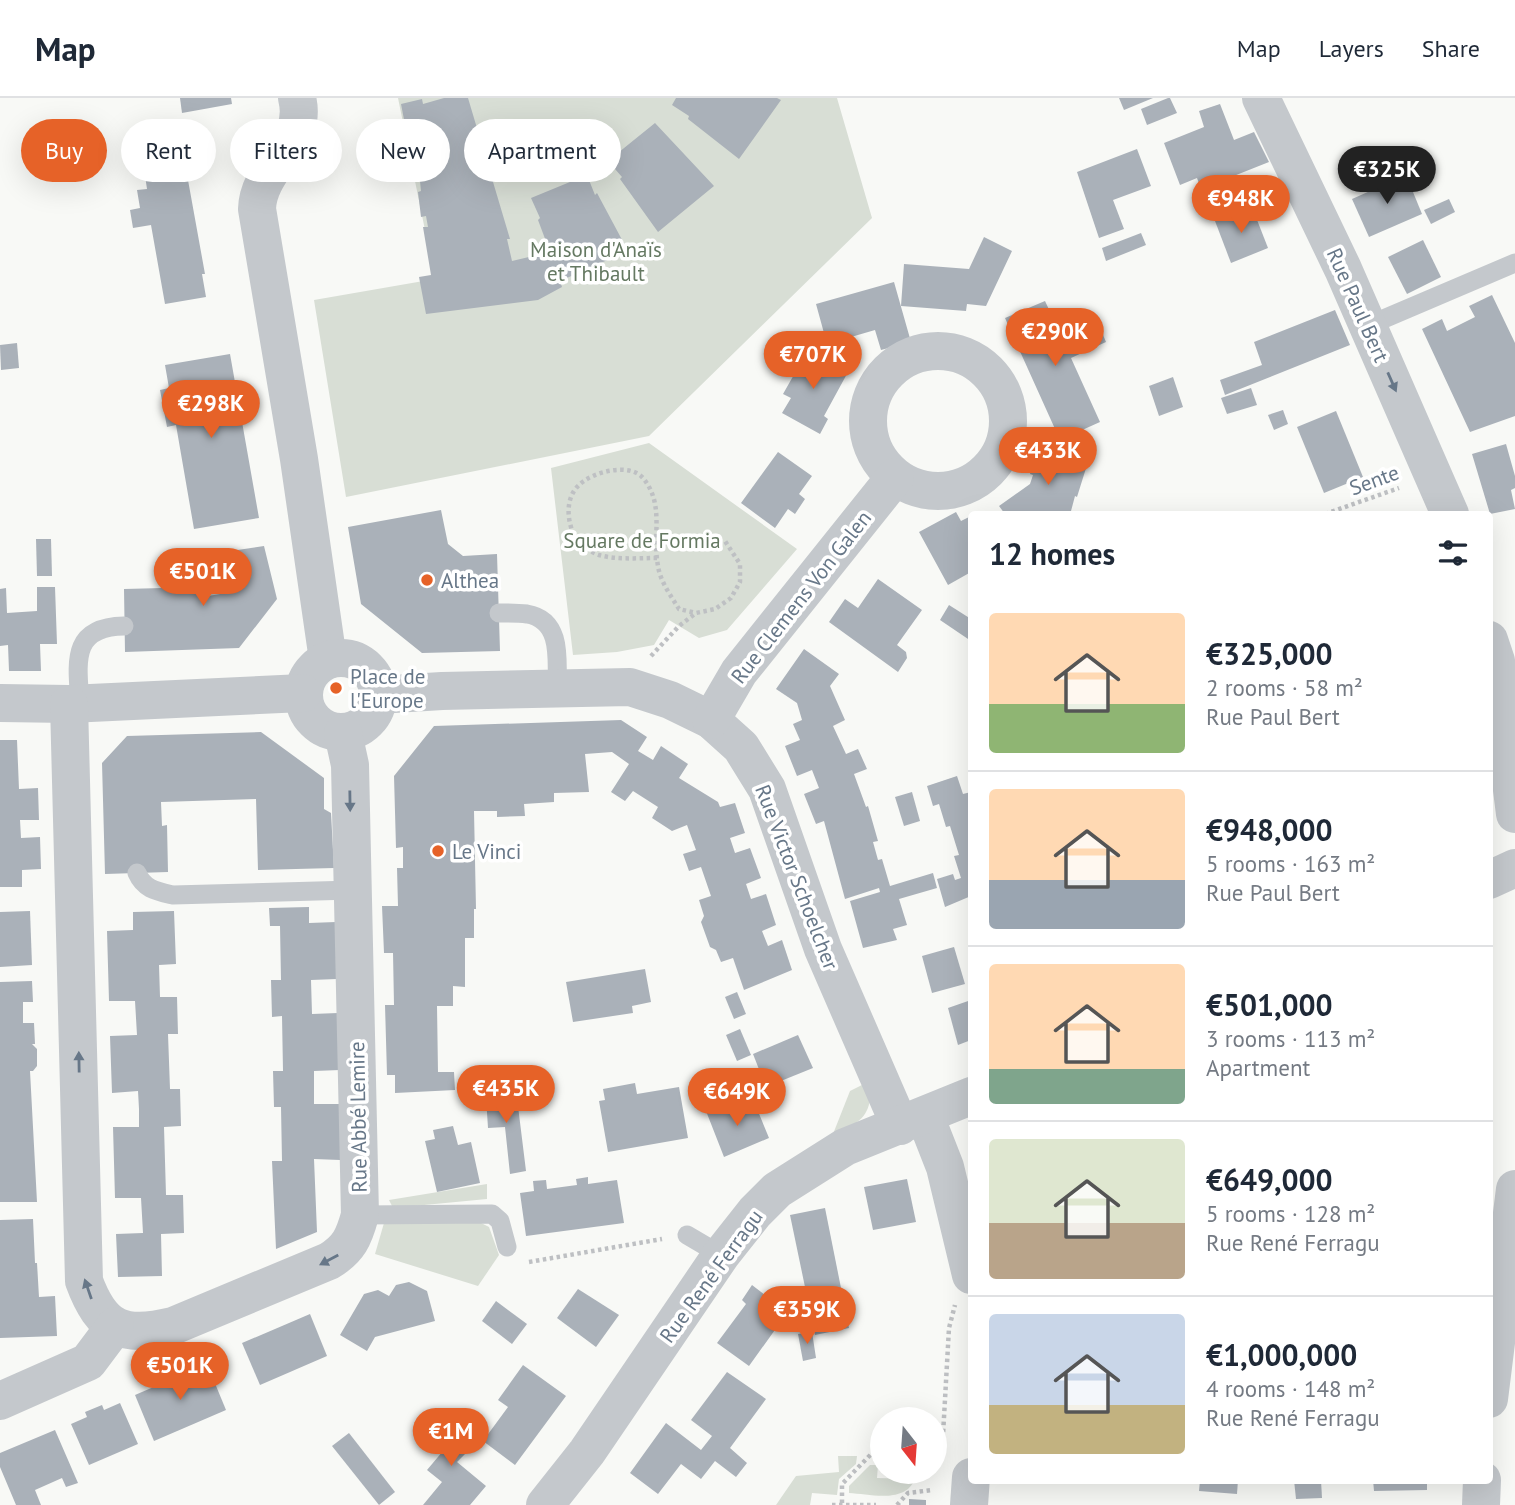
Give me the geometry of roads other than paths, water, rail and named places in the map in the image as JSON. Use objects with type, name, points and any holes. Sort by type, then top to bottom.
[{"type":"street","name":"Rue Paul Bert","points":[[1261,98],[1343,269],[1449,511]]},
{"type":"street","points":[[302,102],[293,138],[262,186],[257,197],[257,209],[303,486],[328,660]]},
{"type":"street","name":"Rue Clemens Von Galen","points":[[712,720],[739,672],[895,477]]},
{"type":"street","points":[[1493,652],[1515,814]]},
{"type":"street","points":[[340,658],[362,665],[371,673],[376,684],[376,706],[364,725],[343,733],[319,726],[304,705],[303,693],[311,673],[328,660],[340,658]]},
{"type":"street","name":"Rue Victor Schoelcher","points":[[378,695],[442,691],[639,688],[712,720],[741,747],[767,789],[823,949],[913,1121],[945,1167],[964,1286]]},
{"type":"street","points":[[0,703],[75,703],[303,693]]},
{"type":"street","points":[[0,1401],[89,1362],[115,1326],[96,1308],[84,1281],[75,703]]},
{"type":"street","name":"Rue Abbé Lemire","points":[[115,1326],[146,1332],[173,1326],[329,1261],[348,1247],[355,1233],[360,1215],[350,765],[343,733]]},
{"type":"street","name":"Rue René Ferragu","points":[[545,1505],[587,1452],[721,1255],[755,1212],[777,1190],[845,1147],[968,1097]]},
{"type":"street","points":[[1493,1339],[1500,1233],[1515,1189]]},
{"type":"street","points":[[1481,1505],[1482,1484]]},
{"type":"lane","points":[[1367,326],[1515,263]]},
{"type":"lane","points":[[499,613],[528,614],[550,627],[555,639],[557,689]]},
{"type":"lane","points":[[75,703],[82,645],[88,637],[104,626],[124,626]]},
{"type":"lane","points":[[137,873],[147,887],[173,895],[353,890]]},
{"type":"lane","points":[[360,1215],[492,1214],[500,1221],[507,1247]]},
{"type":"lane","points":[[687,1235],[721,1255]]},
{"type":"place","name":"Althea","points":[[427,580]]},
{"type":"place","name":"Place de l'Europe","points":[[336,688]]},
{"type":"place","name":"Le Vinci","points":[[438,851]]},
{"type":"park label","name":"Maison d'Anaïs et Thibault","points":[[596,261]]},
{"type":"park label","name":"Square de Formia","points":[[642,540]]}]
